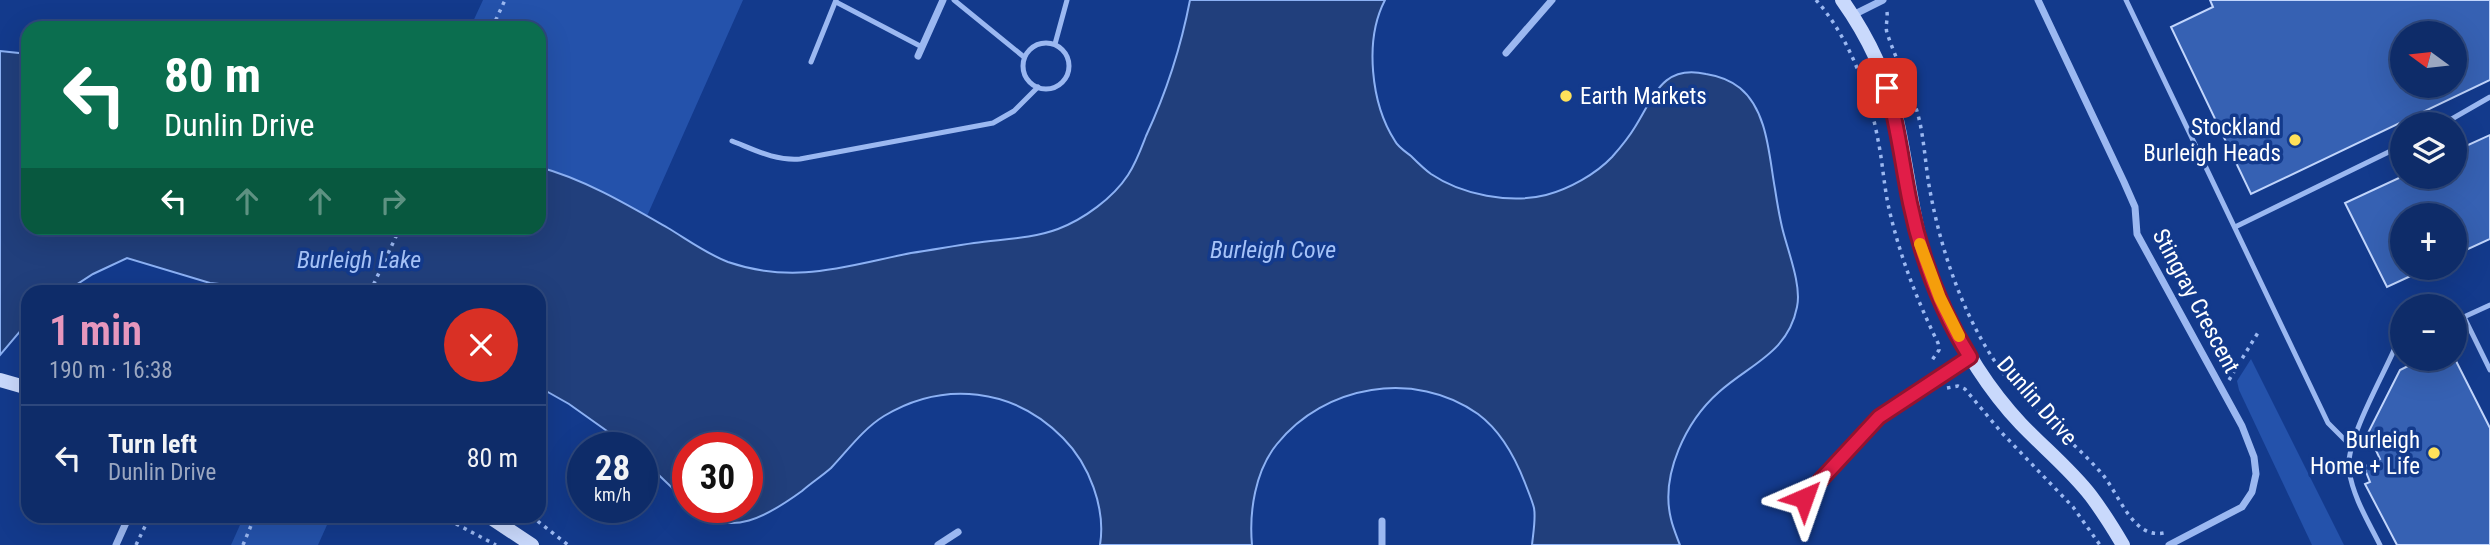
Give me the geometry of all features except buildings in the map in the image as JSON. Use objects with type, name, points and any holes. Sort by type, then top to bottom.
[{"type":"street","points":[[918,57],[943,0]]},
{"type":"street","points":[[1506,53],[1552,0]]},
{"type":"street","name":"Dunlin Drive","points":[[1842,0],[1876,59],[1887,88],[1896,118],[1910,201],[1929,269],[1940,298],[1970,357],[2020,423],[2090,495],[2123,545]]},
{"type":"street","points":[[1853,15],[1883,0]]},
{"type":"street","name":"Stingray Crescent","points":[[2038,0],[2129,195],[2134,207],[2137,234],[2242,426],[2254,457],[2256,474],[2252,492],[2242,507],[2169,545]]},
{"type":"street","points":[[1804,498],[1879,417],[1970,357]]},
{"type":"street","points":[[3,381],[21,386]]},
{"type":"street","points":[[1382,522],[1382,545]]},
{"type":"street","points":[[116,545],[126,523]]},
{"type":"street","points":[[499,523],[532,545]]},
{"type":"street","points":[[938,545],[958,532]]},
{"type":"lane","points":[[954,0],[1024,57]]},
{"type":"lane","points":[[1055,44],[1068,0]]},
{"type":"lane","points":[[2126,0],[2328,423],[2351,446]]},
{"type":"lane","points":[[811,62],[836,1],[922,47]]},
{"type":"lane","points":[[1040,43],[1055,44],[1066,55],[1069,70],[1060,84],[1046,89],[1038,88],[1026,79],[1023,72],[1024,57],[1040,43]]},
{"type":"lane","points":[[732,141],[770,157],[800,159],[993,123],[1014,111],[1038,88]]},
{"type":"lane","points":[[2464,112],[2490,97]]},
{"type":"lane","points":[[2235,227],[2390,151]]},
{"type":"lane","points":[[2467,316],[2490,305]]},
{"type":"lane","points":[[2467,323],[2490,370]]},
{"type":"lane","points":[[2380,545],[2353,486],[2349,467],[2351,446],[2390,359]]},
{"type":"path","points":[[495,21],[505,0]]},
{"type":"path","points":[[1816,0],[1850,54],[1871,108],[1890,212],[1901,255],[1915,296],[1940,350],[1930,363]]},
{"type":"path","points":[[1887,11],[1887,31],[1909,84],[1920,123],[1931,197],[1940,232],[1952,271],[1981,340],[2013,384],[2105,477],[2137,525],[2151,534],[2164,533]]},
{"type":"path","points":[[373,285],[397,235]]},
{"type":"path","points":[[2222,390],[2259,331]]},
{"type":"path","points":[[1945,390],[1953,386],[1965,390],[2073,507],[2100,545]]},
{"type":"path","points":[[136,545],[147,523]]},
{"type":"path","points":[[243,545],[252,523]]},
{"type":"path","points":[[454,523],[496,545]]},
{"type":"path","points":[[540,523],[568,545]]},
{"type":"shaded area","points":[[483,0],[743,0],[647,216],[560,173],[546,169],[546,21],[473,21]]},
{"type":"shaded area","points":[[2251,359],[2344,545],[2312,545],[2239,390],[2237,381]]},
{"type":"shaded area","points":[[241,523],[328,523],[318,545],[231,545]]},
{"type":"water","name":"Burleigh Cove","points":[[1190,0],[1385,0],[1374,34],[1373,72],[1380,109],[1398,145],[1443,181],[1472,192],[1502,198],[1546,195],[1590,175],[1612,157],[1635,127],[1654,94],[1669,78],[1691,72],[1706,74],[1720,77],[1740,88],[1756,109],[1766,135],[1781,222],[1796,278],[1797,307],[1792,323],[1777,347],[1719,392],[1686,433],[1678,450],[1669,485],[1671,519],[1680,545],[1532,545],[1534,508],[1512,454],[1494,428],[1478,414],[1453,400],[1427,391],[1399,388],[1372,390],[1319,408],[1297,424],[1277,444],[1263,467],[1255,492],[1252,545],[1100,545],[1098,502],[1081,460],[1044,421],[1023,408],[978,395],[930,397],[884,416],[862,433],[828,471],[789,500],[763,515],[763,432],[672,432],[672,488],[658,474],[658,432],[608,432],[546,391],[546,285],[228,285],[210,283],[127,258],[76,285],[21,285],[21,330],[0,355],[0,51],[21,53],[21,235],[546,235],[546,169],[605,193],[728,262],[752,269],[798,273],[842,268],[958,245],[1037,235],[1068,225],[1106,200],[1128,175],[1172,70]]},
{"type":"slow traffic","points":[[1920,244],[1940,298],[1959,336]]},
{"type":"place","name":"Earth Markets","points":[[1566,96]]},
{"type":"place","name":"Stockland Burleigh Heads","points":[[2295,140]]},
{"type":"place","name":"Burleigh Home + Life","points":[[2434,453]]},
{"type":"route","points":[[1804,498],[1879,417],[1970,357],[1940,298],[1919,239],[1902,146],[1887,88]]},
{"type":"water label","name":"Burleigh Lake","points":[[359,260]]}]
